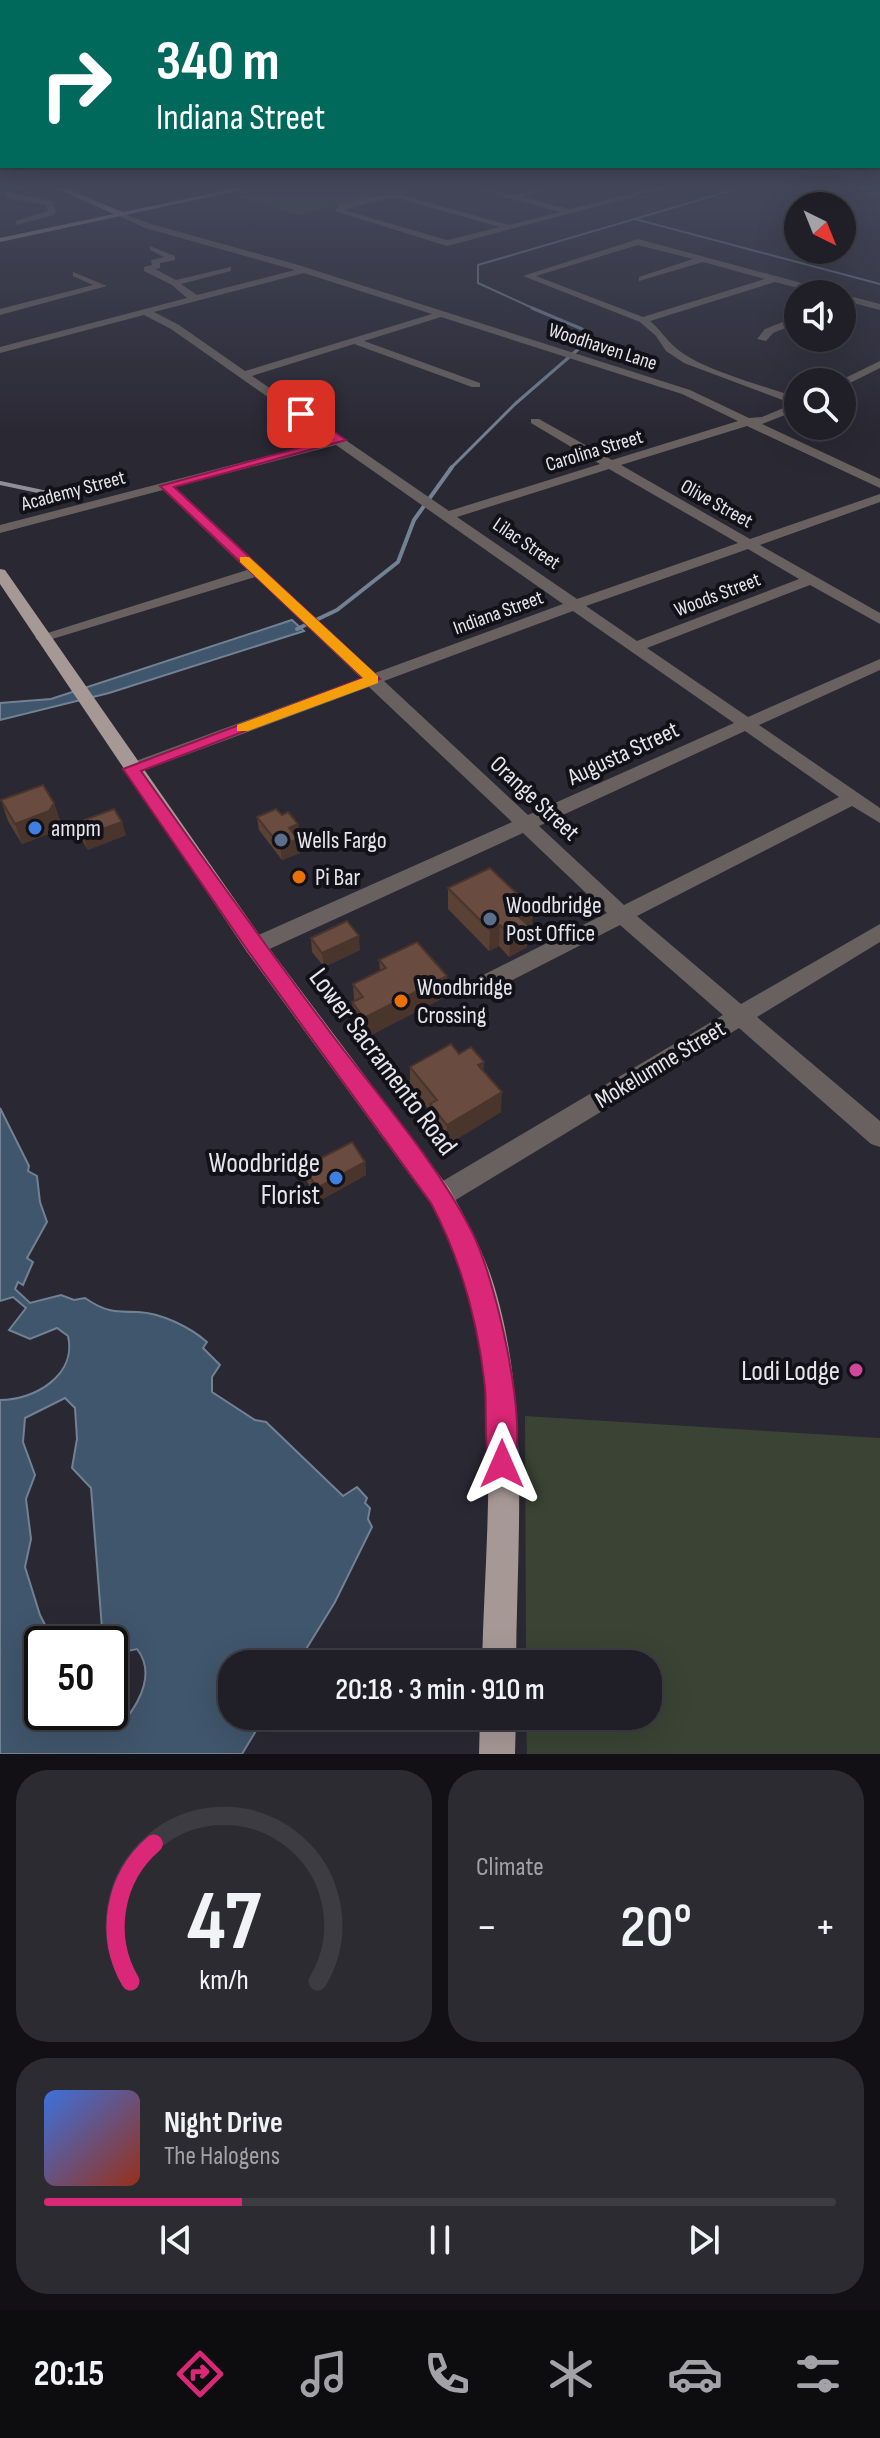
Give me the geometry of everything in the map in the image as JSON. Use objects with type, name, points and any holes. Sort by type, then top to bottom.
[{"type":"main road","name":"Lower Sacramento Road","points":[[0,573],[131,769],[255,946],[440,1196],[464,1241],[478,1278],[494,1352],[502,1427],[499,1650]]},
{"type":"main road","points":[[497,1754],[498,1730]]},
{"type":"street","points":[[149,270],[195,296]]},
{"type":"street","points":[[175,283],[225,270]]},
{"type":"street","points":[[0,350],[195,296],[304,270]]},
{"type":"street","name":"Woodhaven Lane","points":[[304,270],[686,392],[880,484]]},
{"type":"street","points":[[547,270],[527,276],[643,320],[660,334],[670,349],[688,361],[784,399]]},
{"type":"street","points":[[642,279],[670,270]]},
{"type":"street","points":[[742,270],[784,282]]},
{"type":"street","points":[[0,312],[102,286],[76,274]]},
{"type":"street","points":[[643,320],[774,279]]},
{"type":"street","points":[[856,302],[880,307]]},
{"type":"street","points":[[0,303],[12,309]]},
{"type":"street","name":"Lilac Street","points":[[146,312],[170,323],[341,440],[880,817]]},
{"type":"street","points":[[243,375],[441,314]]},
{"type":"street","points":[[762,339],[769,331],[784,325]]},
{"type":"street","points":[[357,342],[476,385]]},
{"type":"street","points":[[856,376],[880,364]]},
{"type":"street","name":"Carolina Street","points":[[449,515],[750,421],[764,420],[784,411]]},
{"type":"street","name":"Olive Street","points":[[535,421],[880,619]]},
{"type":"street","name":"Academy Street","points":[[0,529],[341,440]]},
{"type":"street","name":"Orange Street","points":[[166,486],[622,915],[880,1136]]},
{"type":"street","name":"Indiana Street","points":[[131,769],[577,604],[880,498]]},
{"type":"street","points":[[43,637],[257,572]]},
{"type":"street","name":"Woods Street","points":[[638,646],[811,579]]},
{"type":"street","name":"Augusta Street","points":[[255,946],[880,664]]},
{"type":"street","points":[[487,983],[853,798]]},
{"type":"street","name":"Mokelumne Street","points":[[440,1196],[739,1017],[875,941]]},
{"type":"green space","points":[[525,1416],[880,1438],[880,1754],[527,1754],[526,1730],[662,1730],[662,1650],[526,1650]]},
{"type":"water","points":[[292,620],[304,631],[109,693],[0,720],[0,703],[51,699]]},
{"type":"water","points":[[0,1108],[29,1166],[28,1171],[37,1176],[40,1202],[47,1222],[27,1258],[33,1262],[23,1285],[18,1282],[15,1289],[30,1303],[61,1295],[74,1300],[85,1298],[110,1310],[156,1315],[192,1331],[207,1342],[203,1348],[220,1365],[212,1377],[212,1392],[255,1420],[266,1422],[343,1496],[357,1487],[367,1498],[365,1503],[370,1508],[368,1519],[372,1527],[335,1602],[306,1650],[218,1650],[218,1730],[257,1730],[242,1754],[0,1754],[0,1400],[27,1395],[50,1383],[60,1373],[69,1350],[68,1336],[57,1328],[30,1339],[9,1330],[26,1308],[13,1297],[0,1301]],"holes":[[[65,1398],[75,1408],[77,1439],[72,1468],[91,1488],[102,1626],[128,1626],[128,1651],[137,1649],[142,1658],[144,1686],[128,1716],[128,1730],[24,1730],[24,1626],[46,1626],[25,1567],[31,1539],[26,1499],[35,1475],[23,1442],[25,1418]]]},
{"type":"building","points":[[43,785],[54,803],[49,811],[15,824],[1,800]]},
{"type":"building","points":[[114,809],[122,822],[83,836],[76,823]]},
{"type":"building","points":[[276,809],[282,815],[288,812],[298,824],[289,828],[298,839],[280,846],[257,817]]},
{"type":"building","points":[[490,868],[533,909],[518,916],[529,926],[511,936],[500,925],[490,930],[448,888]]},
{"type":"building","points":[[347,921],[359,936],[322,953],[311,938]]},
{"type":"building","points":[[417,942],[447,976],[364,1018],[352,1002],[363,997],[353,984],[386,968],[379,960]]},
{"type":"building","points":[[451,1044],[459,1054],[471,1047],[484,1062],[478,1065],[502,1092],[447,1125],[430,1104],[437,1100],[410,1067]]},
{"type":"building","points":[[352,1142],[365,1162],[317,1188],[304,1167]]},
{"type":"waterway","points":[[478,270],[478,283],[537,310]]},
{"type":"waterway","points":[[827,270],[880,284]]},
{"type":"waterway","points":[[452,467],[515,404],[590,339],[582,329],[532,308]]},
{"type":"waterway","points":[[297,629],[337,610],[398,562],[414,520],[452,467]]},
{"type":"railway","points":[[0,483],[81,500]]},
{"type":"slow traffic","points":[[242,728],[373,679],[244,560]]},
{"type":"place","name":"ampm","points":[[35,828]]},
{"type":"place","name":"Wells Fargo","points":[[281,840]]},
{"type":"place","name":"Pi Bar","points":[[299,877]]},
{"type":"place","name":"Woodbridge Post Office","points":[[490,919]]},
{"type":"place","name":"Woodbridge Crossing","points":[[401,1001]]},
{"type":"place","name":"Woodbridge Florist","points":[[336,1178]]},
{"type":"place","name":"Lodi Lodge","points":[[856,1370]]},
{"type":"route","points":[[301,414],[341,440],[166,486],[373,679],[131,769],[255,946],[440,1196],[464,1241],[478,1278],[494,1352],[502,1427],[502,1464]]}]
